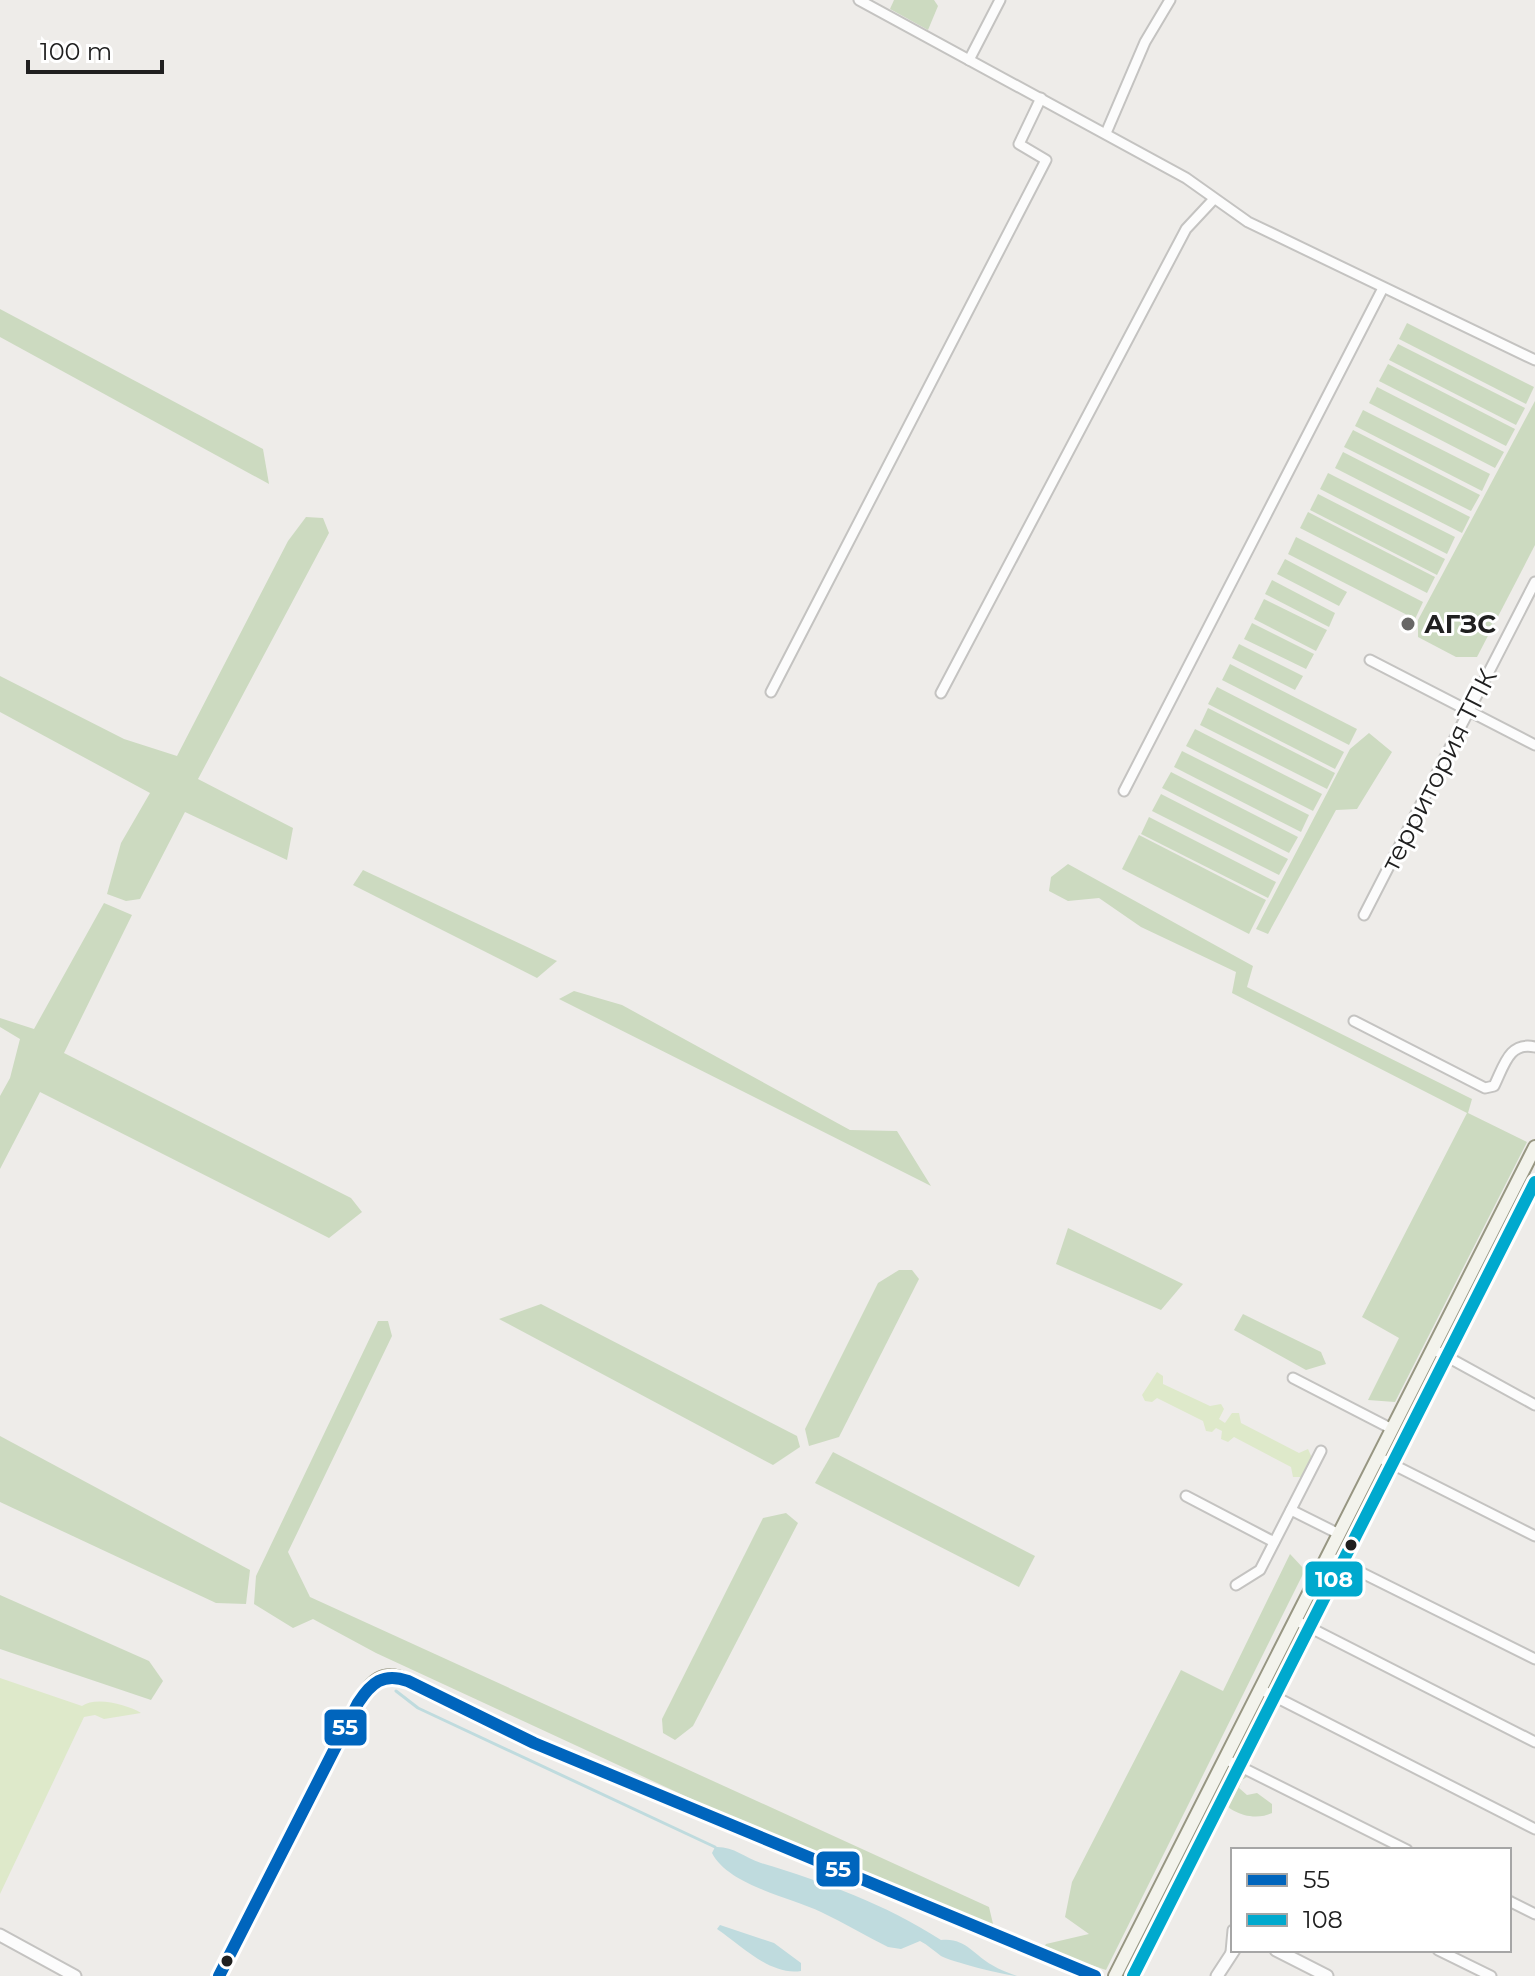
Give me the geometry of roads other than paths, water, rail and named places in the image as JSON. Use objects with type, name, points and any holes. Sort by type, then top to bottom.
[{"type":"main road","points":[[1115,1976],[1535,1147]]},
{"type":"main road","points":[[219,1976],[367,1680],[387,1674],[397,1676],[534,1743],[1095,1976]]},
{"type":"street","points":[[859,0],[1186,178],[1262,229],[1535,360]]},
{"type":"street","points":[[969,60],[1000,0]]},
{"type":"street","points":[[1106,133],[1145,42],[1170,0]]},
{"type":"street","points":[[771,692],[1046,160],[1019,144],[1041,98]]},
{"type":"street","points":[[941,693],[1181,238],[1214,199]]},
{"type":"street","points":[[1124,791],[1383,288]]},
{"type":"street","name":"территория ТПК","points":[[1364,915],[1535,582]]},
{"type":"street","points":[[1370,660],[1535,745]]},
{"type":"street","points":[[1354,1021],[1485,1088],[1494,1086],[1513,1048],[1522,1044],[1535,1047]]},
{"type":"street","points":[[1433,1349],[1535,1405]]},
{"type":"street","points":[[1293,1378],[1392,1429]]},
{"type":"street","points":[[1236,1585],[1260,1570],[1321,1451]]},
{"type":"street","points":[[1378,1457],[1535,1536]]},
{"type":"street","points":[[1186,1496],[1274,1542]]},
{"type":"street","points":[[1291,1510],[1339,1534]]},
{"type":"street","points":[[1328,1556],[1535,1659]]},
{"type":"street","points":[[1295,1620],[1535,1742]]},
{"type":"street","points":[[1260,1689],[1535,1829]]},
{"type":"street","points":[[1225,1759],[1403,1848]]},
{"type":"street","points":[[1511,1902],[1535,1914]]},
{"type":"street","points":[[0,1935],[75,1976]]},
{"type":"street","points":[[1217,1976],[1232,1952]]},
{"type":"street","points":[[1280,1952],[1327,1976]]},
{"type":"street","points":[[1442,1952],[1491,1976]]},
{"type":"water","points":[[715,1847],[733,1850],[761,1863],[854,1895],[898,1915],[941,1940],[957,1941],[992,1965],[1017,1976],[946,1958],[920,1941],[901,1949],[888,1947],[821,1912],[732,1874],[712,1853]]},
{"type":"water","points":[[720,1925],[774,1943],[801,1963],[801,1971],[778,1969],[767,1964],[717,1929]]},
{"type":"waterway","points":[[396,1691],[418,1708],[715,1847]]},
{"type":"place","name":"АГЗС","points":[[1408,624]]}]
